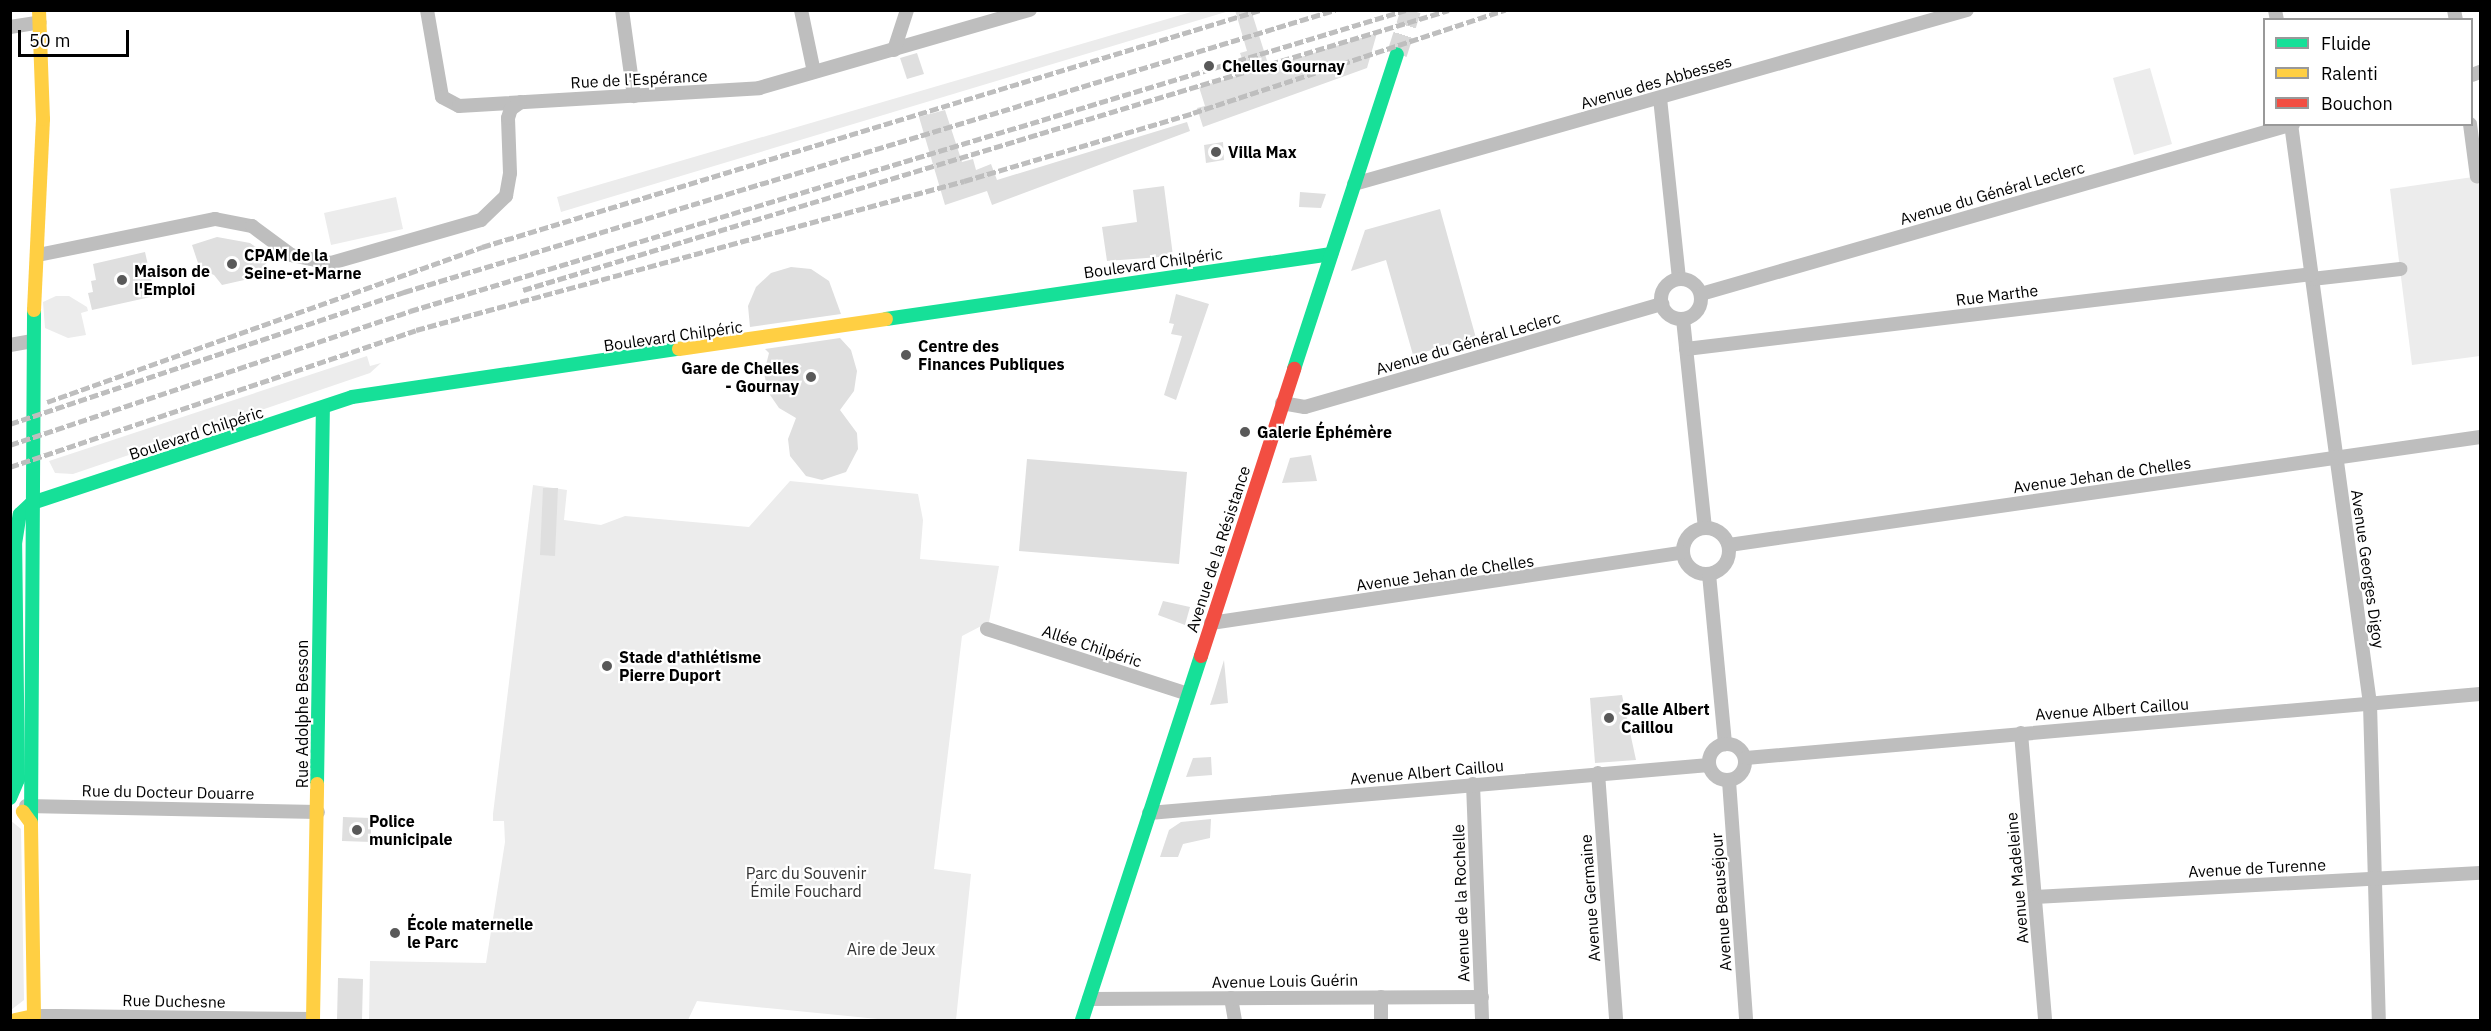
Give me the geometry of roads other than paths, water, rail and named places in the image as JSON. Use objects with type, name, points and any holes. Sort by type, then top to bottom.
[{"type":"street","name":"Rue de l'Espérance","points":[[427,10],[445,101],[459,106],[759,88],[1030,10]]},
{"type":"street","points":[[622,10],[634,96]]},
{"type":"street","points":[[801,10],[814,72]]},
{"type":"street","points":[[894,50],[907,10]]},
{"type":"street","name":"Avenue des Abbesses","points":[[1354,184],[1967,10]]},
{"type":"street","points":[[10,27],[40,16],[38,255],[33,341],[32,503],[34,805],[31,823],[35,1018],[15,1020]]},
{"type":"street","name":"Avenue de la Résistance","points":[[1082,1020],[1397,54]]},
{"type":"street","points":[[1660,98],[1679,279]]},
{"type":"street","points":[[38,255],[214,219],[252,226],[291,255],[331,263],[481,220],[506,196],[510,173],[508,118],[511,109],[521,102]]},
{"type":"street","name":"Avenue du Général Leclerc","points":[[1701,294],[2289,126]]},
{"type":"street","name":"Avenue Georges Digoy","points":[[2292,126],[2370,704],[2379,1020]]},
{"type":"street","points":[[2470,126],[2476,177]]},
{"type":"street","name":"Boulevard Chilpéric","points":[[32,503],[352,397],[1331,254]]},
{"type":"street","name":"Rue Marthe","points":[[1686,349],[2312,276],[2400,269]]},
{"type":"street","points":[[1679,279],[1694,284],[1701,294],[1698,311],[1683,319],[1670,316],[1662,304],[1666,286],[1679,279]]},
{"type":"street","name":"Avenue du Général Leclerc","points":[[1282,403],[1309,406],[1662,304]]},
{"type":"street","points":[[1683,319],[1706,527]]},
{"type":"street","points":[[10,345],[33,341]]},
{"type":"street","name":"Rue Adolphe Besson","points":[[314,1020],[323,408]]},
{"type":"street","name":"Avenue Jehan de Chelles","points":[[1729,545],[2481,437]]},
{"type":"street","points":[[31,823],[13,803],[18,779],[14,522],[32,503]]},
{"type":"street","points":[[1706,527],[1720,532],[1729,545],[1723,567],[1709,574],[1688,567],[1682,553],[1691,532],[1706,527]]},
{"type":"street","name":"Avenue Jehan de Chelles","points":[[1211,623],[1682,553]]},
{"type":"street","points":[[1709,574],[1725,744]]},
{"type":"street","name":"Allée Chilpéric","points":[[987,629],[1188,694]]},
{"type":"street","name":"Avenue Albert Caillou","points":[[1746,758],[2481,694]]},
{"type":"street","name":"Avenue Madeleine","points":[[2021,733],[2045,1020]]},
{"type":"street","points":[[1725,744],[1740,749],[1746,758],[1742,773],[1729,781],[1716,777],[1709,765],[1711,754],[1725,744]]},
{"type":"street","name":"Avenue Albert Caillou","points":[[1149,813],[1709,765]]},
{"type":"street","name":"Avenue Germaine","points":[[1598,773],[1616,1020]]},
{"type":"street","name":"Avenue Beauséjour","points":[[1729,781],[1746,1020]]},
{"type":"street","name":"Avenue de la Rochelle","points":[[1473,784],[1482,1020]]},
{"type":"street","name":"Rue du Docteur Douarre","points":[[13,803],[318,812]]},
{"type":"street","name":"Avenue de Turenne","points":[[2035,897],[2481,873]]},
{"type":"street","points":[[1381,997],[1381,1020]]},
{"type":"street","name":"Avenue Louis Guérin","points":[[1089,999],[1482,997]]},
{"type":"street","points":[[1232,998],[1235,1020]]},
{"type":"street","name":"Rue Duchesne","points":[[35,1018],[314,1020]]},
{"type":"tunnel","points":[[1397,54],[1411,10]]},
{"type":"railway","points":[[47,402],[482,247],[1260,10]]},
{"type":"railway","points":[[10,424],[404,292],[1335,10]]},
{"type":"railway","points":[[10,445],[410,311],[1406,10]]},
{"type":"railway","points":[[523,290],[1449,10]]},
{"type":"railway","points":[[10,467],[416,330],[964,181],[1193,113],[1505,10]]},
{"type":"place","name":"Chelles Gournay","points":[[1209,66]]},
{"type":"place","name":"Villa Max","points":[[1216,152]]},
{"type":"place","name":"CPAM de la Seine-et-Marne","points":[[232,264]]},
{"type":"place","name":"Maison de l'Emploi","points":[[122,280]]},
{"type":"place","name":"Centre des Finances Publiques","points":[[906,355]]},
{"type":"place","name":"Gare de Chelles - Gournay","points":[[811,377]]},
{"type":"place","name":"Galerie Éphémère","points":[[1245,432]]},
{"type":"place","name":"Stade d'athlétisme Pierre Duport","points":[[607,666]]},
{"type":"place","name":"Salle Albert Caillou","points":[[1609,718]]},
{"type":"place","name":"Police municipale","points":[[357,830]]},
{"type":"place","name":"École maternelle le Parc","points":[[395,933]]},
{"type":"park label","name":"Parc du Souvenir Émile Fouchard","points":[[806,882]]},
{"type":"park label","name":"Aire de Jeux","points":[[891,949]]}]
